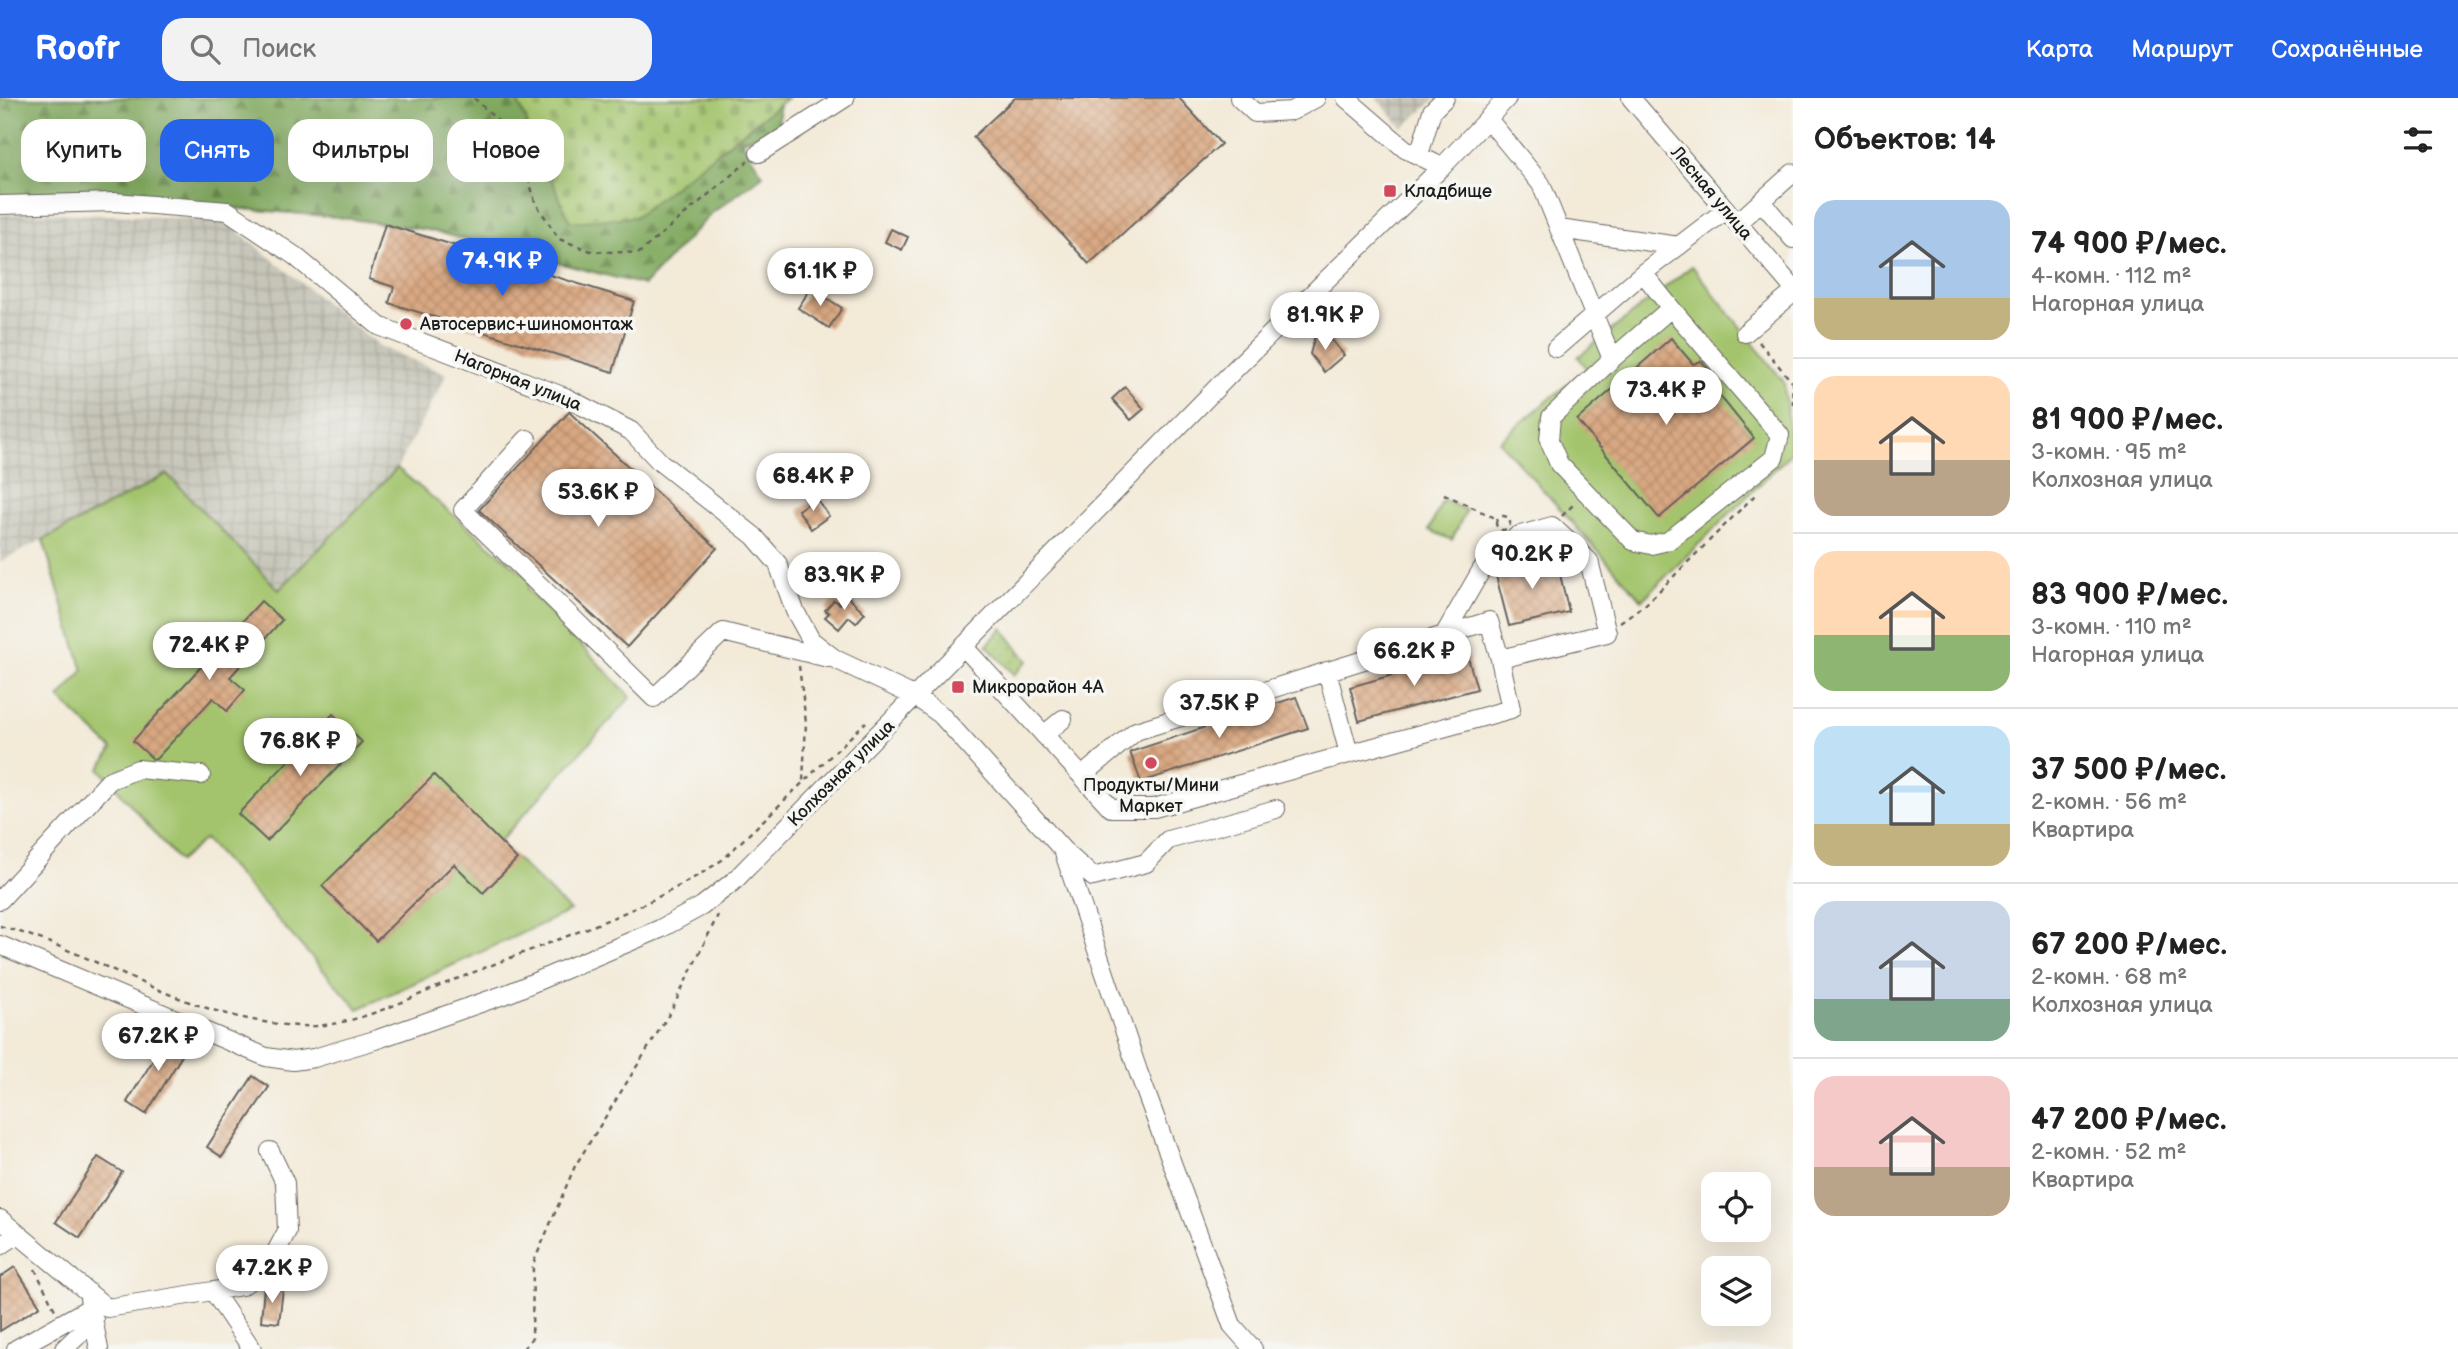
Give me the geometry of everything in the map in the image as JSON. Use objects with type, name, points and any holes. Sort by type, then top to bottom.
[{"type":"street","points":[[759,153],[845,98]]},
{"type":"street","points":[[1239,98],[1255,113],[1292,111],[1316,98]]},
{"type":"street","points":[[1346,98],[1405,149],[1442,167]]},
{"type":"street","points":[[1419,155],[1423,119],[1445,98]]},
{"type":"street","name":"Колхозная улица","points":[[0,945],[266,1057],[293,1061],[314,1058],[375,1040],[509,993],[685,917],[734,881],[1239,365],[1442,167],[1507,98]]},
{"type":"street","name":"Лесная улица","points":[[1631,98],[1793,291]]},
{"type":"street","points":[[1488,119],[1541,184],[1612,359]]},
{"type":"street","points":[[1556,348],[1643,273],[1679,246],[1762,201],[1793,173]]},
{"type":"street","points":[[1762,201],[1793,239]]},
{"type":"street","name":"Нагорная улица","points":[[0,205],[115,202],[228,211],[295,256],[379,326],[565,397],[631,431],[660,462],[754,536],[778,564],[795,611],[811,640],[837,660],[916,697],[941,715],[1063,850],[1093,877],[1146,863],[1168,840],[1276,809]]},
{"type":"street","points":[[1559,229],[1679,246]]},
{"type":"street","points":[[1643,273],[1780,435],[1774,458],[1668,541],[1651,545],[1633,541],[1559,464],[1549,440],[1551,417],[1671,308]]},
{"type":"street","points":[[1750,335],[1793,291]]},
{"type":"street","points":[[527,439],[463,510],[654,698],[723,632],[837,660]]},
{"type":"street","points":[[1444,635],[1482,569],[1517,537],[1552,526],[1589,561],[1607,633],[1500,659]]},
{"type":"street","points":[[963,646],[1111,808],[1154,808],[1511,709],[1489,621],[1136,731],[1082,776]]},
{"type":"street","points":[[1327,671],[1349,754]]},
{"type":"street","points":[[1044,735],[1063,719]]},
{"type":"street","points":[[0,900],[110,780],[138,769],[201,775]]},
{"type":"street","points":[[1063,850],[1138,1071],[1232,1325],[1253,1349]]},
{"type":"street","points":[[16,1349],[91,1306],[107,1308],[242,1286],[268,1267],[287,1231],[285,1183],[270,1151]]},
{"type":"street","points":[[0,1219],[91,1306],[99,1349]]},
{"type":"street","points":[[0,1246],[18,1234]]},
{"type":"street","points":[[213,1291],[252,1349]]},
{"type":"street","points":[[64,1349],[91,1306]]},
{"type":"path","points":[[474,98],[519,141],[535,202],[559,239],[591,251],[639,253],[759,153]]},
{"type":"path","points":[[1750,335],[1792,382],[1793,404]]},
{"type":"path","points":[[1607,633],[1646,604],[1763,486]]},
{"type":"path","points":[[1444,494],[1497,520]]},
{"type":"path","points":[[797,650],[806,723],[803,781]]},
{"type":"path","points":[[0,926],[61,947],[226,1014],[275,1023],[316,1026],[382,1009],[676,889],[722,859],[873,715]]},
{"type":"path","points":[[523,1349],[532,1338],[533,1264],[575,1166],[671,1011],[723,905]]},
{"type":"path","points":[[29,1258],[57,1313]]},
{"type":"shaded area","points":[[1376,98],[1436,98],[1403,128]]},
{"type":"shaded area","points":[[36,212],[224,220],[380,347],[447,374],[397,468],[279,590],[167,474],[0,562],[0,215]]},
{"type":"green space","points":[[0,98],[779,98],[779,130],[741,140],[763,175],[712,213],[644,285],[428,230],[337,217],[90,196],[0,198]]},
{"type":"green space","points":[[516,98],[787,98],[635,217],[570,222],[553,182],[564,182],[564,119],[525,119]]},
{"type":"green space","points":[[1692,266],[1784,382],[1791,453],[1642,600],[1499,441],[1587,368],[1578,357]]},
{"type":"green space","points":[[397,468],[529,578],[528,590],[631,697],[499,842],[570,911],[358,1009],[205,839],[179,861],[100,769],[112,749],[59,698],[83,671],[43,540],[167,474],[279,590]]},
{"type":"green space","points":[[1443,500],[1466,510],[1452,540],[1429,530]]},
{"type":"green space","points":[[1002,628],[1028,661],[1014,675],[987,645]]},
{"type":"building","points":[[1015,98],[1179,98],[1221,144],[1089,264],[973,137]]},
{"type":"building","points":[[385,224],[634,301],[613,372],[389,303],[394,287],[369,279]]},
{"type":"building","points":[[891,229],[908,237],[902,250],[885,242]]},
{"type":"building","points":[[811,288],[842,308],[829,328],[798,308]]},
{"type":"building","points":[[1324,331],[1344,355],[1324,372],[1310,354],[1314,339]]},
{"type":"building","points":[[1671,338],[1693,364],[1701,361],[1719,381],[1716,391],[1754,438],[1659,518],[1577,420]]},
{"type":"building","points":[[1125,387],[1144,409],[1131,420],[1112,399]]},
{"type":"building","points":[[569,412],[717,548],[627,647],[479,510]]},
{"type":"building","points":[[816,498],[829,516],[811,529],[798,510]]},
{"type":"building","points":[[1555,554],[1569,612],[1509,626],[1495,572]]},
{"type":"building","points":[[847,596],[865,613],[856,623],[849,617],[839,629],[825,617],[829,613],[825,610],[834,600],[840,604]]},
{"type":"building","points":[[261,601],[282,620],[230,677],[245,690],[227,711],[213,698],[156,759],[153,759],[133,741]]},
{"type":"building","points":[[1467,654],[1477,689],[1359,721],[1350,687]]},
{"type":"building","points":[[1296,697],[1308,728],[1141,782],[1130,752]]},
{"type":"building","points":[[333,714],[362,742],[267,841],[238,814]]},
{"type":"building","points":[[434,775],[517,859],[483,893],[454,864],[376,941],[322,886]]},
{"type":"building","points":[[170,1033],[189,1044],[146,1114],[127,1102]]},
{"type":"building","points":[[253,1076],[269,1087],[222,1157],[207,1147]]},
{"type":"building","points":[[98,1157],[122,1172],[80,1238],[56,1222]]},
{"type":"building","points":[[15,1267],[40,1306],[0,1331],[0,1277]]},
{"type":"building","points":[[264,1287],[283,1289],[279,1323],[261,1321]]},
{"type":"place","name":"Кладбище","points":[[1390,191]]},
{"type":"place","name":"Автосервис+шиномонтаж","points":[[406,324]]},
{"type":"place","name":"Микрорайон 4А","points":[[958,687]]},
{"type":"place","name":"Продукты/Мини Маркет","points":[[1151,763]]}]
